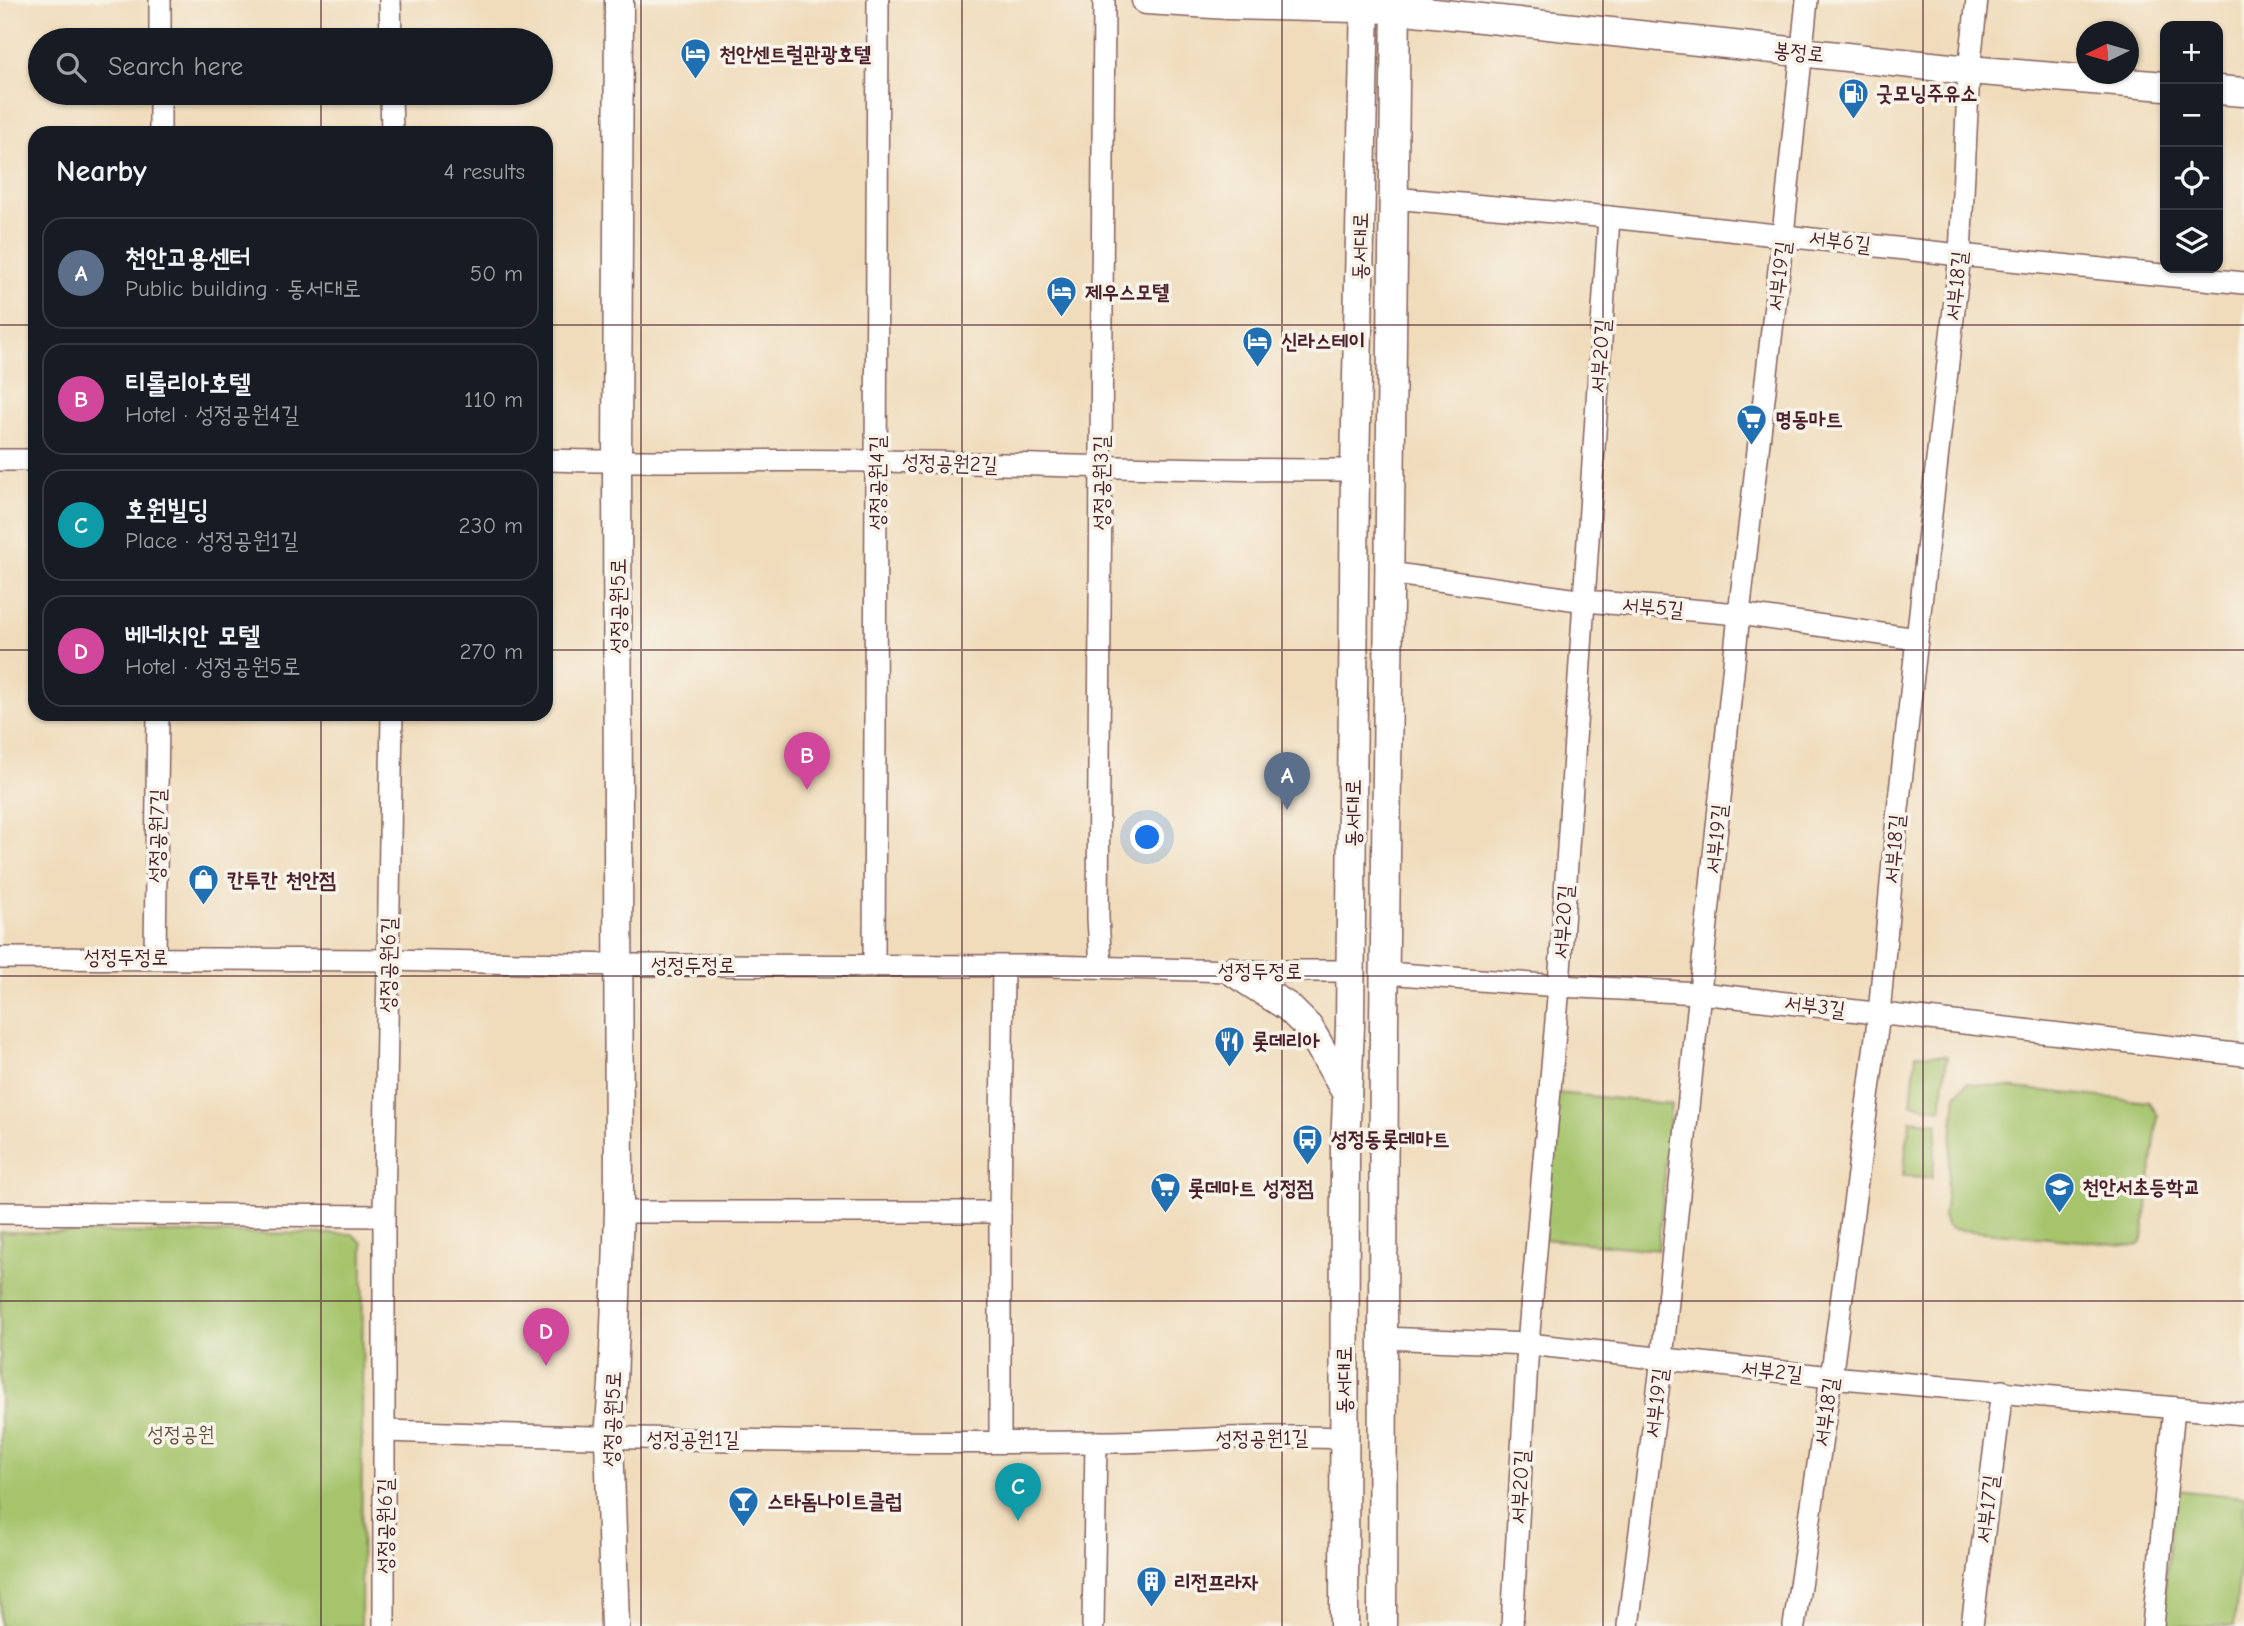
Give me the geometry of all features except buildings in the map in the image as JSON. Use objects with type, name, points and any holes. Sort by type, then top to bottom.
[{"type":"main road","name":"성정공원5로","points":[[615,1626],[609,1439],[619,1212],[619,0]]},
{"type":"main road","name":"봉정로","points":[[1146,0],[1229,5],[1409,5],[1969,70],[2160,86]]},
{"type":"main road","name":"동서대로","points":[[1344,1626],[1355,470],[1365,4]]},
{"type":"main road","name":"동서대로","points":[[1382,1626],[1393,198],[1409,5]]},
{"type":"main road","points":[[2223,90],[2244,92]]},
{"type":"main road","points":[[1232,971],[1288,1007],[1309,1028],[1347,1094]]},
{"type":"main road","name":"성정두정로","points":[[1350,971],[1386,973]]},
{"type":"street","points":[[160,0],[160,28]]},
{"type":"street","points":[[390,0],[391,28]]},
{"type":"street","name":"성정공원4길","points":[[874,966],[878,0]]},
{"type":"street","name":"성정공원3길","points":[[1101,967],[1098,918],[1104,0]]},
{"type":"street","name":"서부19길","points":[[1628,1626],[1662,1359],[1739,614],[1807,0]]},
{"type":"street","name":"서부18길","points":[[1794,1626],[1831,1377],[1879,1014],[1898,807],[1960,255],[1969,70],[1977,0]]},
{"type":"street","points":[[160,105],[160,126]]},
{"type":"street","points":[[391,105],[392,126]]},
{"type":"street","name":"서부6길","points":[[1393,198],[1609,217],[2244,283]]},
{"type":"street","name":"서부20길","points":[[1512,1626],[1528,1344],[1559,986],[1609,217]]},
{"type":"street","points":[[0,460],[28,460]]},
{"type":"street","name":"성정공원2길","points":[[553,460],[878,461],[1355,470]]},
{"type":"street","name":"서부5길","points":[[1390,573],[1584,601],[1739,614],[1917,639]]},
{"type":"street","name":"성정공원7길","points":[[155,957],[158,721]]},
{"type":"street","name":"성정공원6길","points":[[384,1626],[384,1216],[392,721]]},
{"type":"street","name":"성정두정로","points":[[0,958],[155,957],[619,965],[1350,971]]},
{"type":"street","points":[[1000,1442],[1003,967]]},
{"type":"street","name":"서부3길","points":[[1386,973],[1700,993],[2244,1055]]},
{"type":"street","points":[[619,1212],[1000,1212]]},
{"type":"street","points":[[0,1213],[384,1216]]},
{"type":"street","name":"서부2길","points":[[1383,1338],[1528,1344],[1831,1377],[2244,1413]]},
{"type":"street","name":"서부17길","points":[[1972,1626],[2002,1391]]},
{"type":"street","points":[[2153,1626],[2175,1408]]},
{"type":"street","name":"성정공원1길","points":[[385,1431],[609,1439],[1096,1443],[1308,1436],[1344,1438]]},
{"type":"street","points":[[1093,1626],[1096,1443]]},
{"type":"green space","points":[[1916,1054],[1947,1056],[1941,1109],[1911,1104]]},
{"type":"green space","points":[[1967,1083],[2149,1102],[2158,1115],[2141,1244],[2136,1246],[1952,1229],[1946,1225],[1944,1218],[1956,1095]]},
{"type":"green space","points":[[1557,1093],[1671,1104],[1658,1250],[1544,1239]]},
{"type":"green space","points":[[1910,1120],[1938,1123],[1932,1178],[1903,1175]]},
{"type":"green space","name":"성정공원","points":[[0,1232],[352,1234],[363,1243],[361,1626],[0,1626]]},
{"type":"green space","points":[[2175,1490],[2244,1497],[2244,1529],[2234,1626],[2161,1626]]},
{"type":"place","name":"천안센트럴관광호텔","points":[[696,81]]},
{"type":"place","name":"굿모닝주유소","points":[[1853,120]]},
{"type":"place","name":"제우스모텔","points":[[1062,319]]},
{"type":"place","name":"신라스테이","points":[[1258,368]]},
{"type":"place","name":"명동마트","points":[[1752,446]]},
{"type":"place","name":"티롤리아호텔","points":[[807,790]]},
{"type":"place","name":"천안고용센터","points":[[1287,810]]},
{"type":"place","name":"칸투칸 천안점","points":[[204,907]]},
{"type":"place","name":"롯데리아","points":[[1229,1068]]},
{"type":"place","name":"성정동롯데마트","points":[[1308,1166]]},
{"type":"place","name":"천안서초등학교","points":[[2059,1214]]},
{"type":"place","name":"롯데마트 성정점","points":[[1165,1215]]},
{"type":"place","name":"베네치안 모텔","points":[[546,1366]]},
{"type":"place","name":"호원빌딩","points":[[1018,1521]]},
{"type":"place","name":"스타돔나이트클럽","points":[[744,1528]]},
{"type":"place","name":"리전프라자","points":[[1151,1609]]}]
